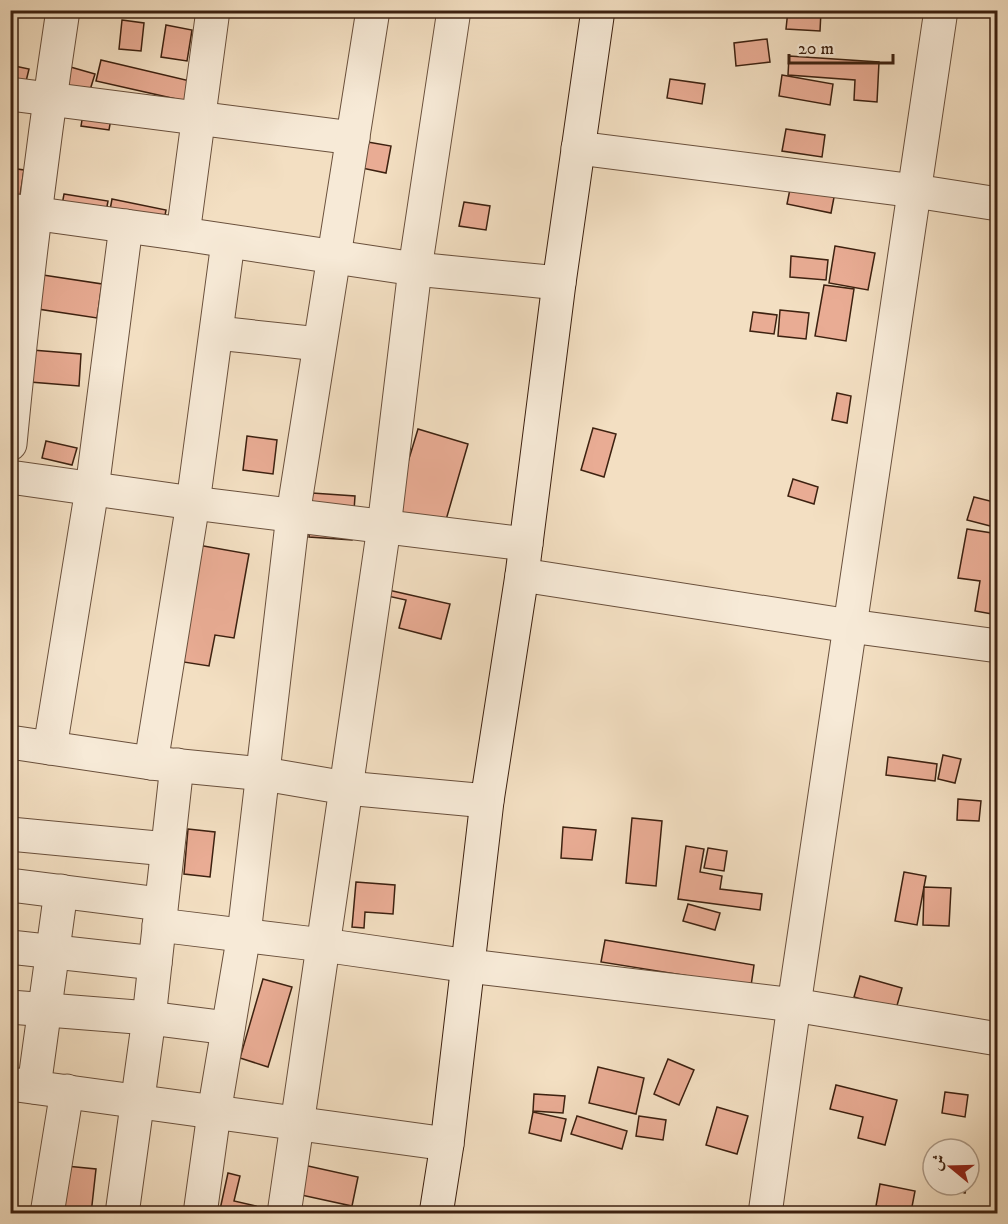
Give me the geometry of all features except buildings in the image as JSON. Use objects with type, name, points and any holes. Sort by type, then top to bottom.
[{"type":"street","points":[[10,444],[22,212],[50,98],[63,10]]},
{"type":"street","points":[[183,234],[213,10]]},
{"type":"street","points":[[200,1214],[214,1113],[244,934],[293,515],[373,10]]},
{"type":"street","points":[[284,1214],[384,527],[415,269],[454,10]]},
{"type":"street","points":[[436,1214],[447,1144],[488,801],[524,560],[598,10]]},
{"type":"street","points":[[765,1214],[940,10]]},
{"type":"street","points":[[10,94],[353,138]]},
{"type":"street","points":[[578,148],[915,191],[998,204]]},
{"type":"street","points":[[22,212],[415,269],[560,283]]},
{"type":"street","points":[[50,748],[92,489],[126,226]]},
{"type":"street","points":[[122,1214],[149,1018],[167,849],[164,764],[193,503],[228,242]]},
{"type":"street","points":[[217,333],[319,345]]},
{"type":"street","points":[[10,477],[384,527],[524,560],[850,626],[998,646]]},
{"type":"street","points":[[10,742],[164,764],[264,774],[346,788],[488,801]]},
{"type":"street","points":[[10,834],[167,849]]},
{"type":"street","points":[[10,885],[61,891],[244,934],[469,966],[794,1005],[998,1039]]},
{"type":"street","points":[[61,891],[45,1011],[22,1085],[447,1144]]},
{"type":"street","points":[[10,947],[155,963]]},
{"type":"street","points":[[10,1007],[149,1018],[228,1028]]},
{"type":"street","points":[[47,1214],[67,1091]]}]
